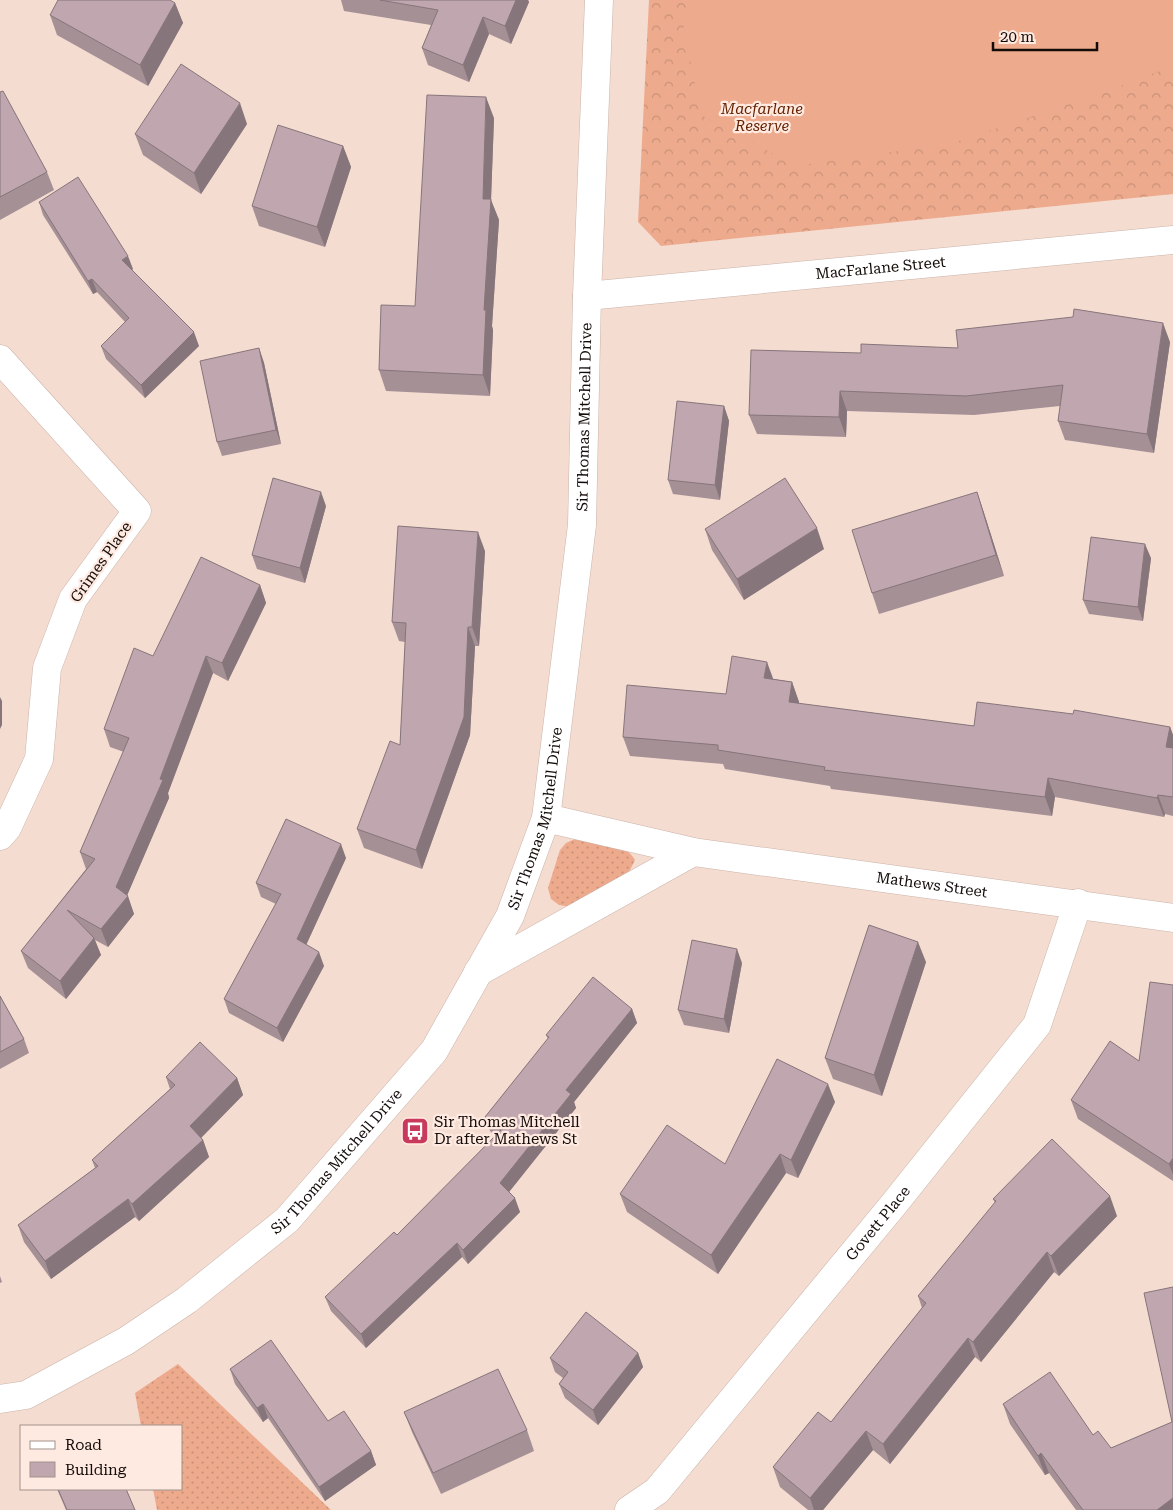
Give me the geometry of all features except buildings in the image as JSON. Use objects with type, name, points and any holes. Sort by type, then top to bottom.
[{"type":"street","name":"Sir Thomas Mitchell Drive","points":[[0,1399],[26,1395],[126,1341],[187,1300],[287,1220],[434,1051],[510,916],[546,818],[582,526],[599,0]]},
{"type":"street","name":"MacFarlane Street","points":[[588,296],[1173,240]]},
{"type":"street","name":"Grimes Place","points":[[0,359],[137,511],[73,599],[47,668],[39,759],[7,828],[0,836]]},
{"type":"street","name":"Mathews Street","points":[[546,818],[693,852],[1078,903],[1173,918]]},
{"type":"street","points":[[477,972],[693,852]]},
{"type":"street","name":"Govett Place","points":[[629,1510],[658,1492],[894,1204],[1037,1025],[1078,903]]},
{"type":"green space","name":"Macfarlane Reserve","points":[[649,0],[1173,0],[1173,194],[661,246],[638,222]]},
{"type":"green space","points":[[689,0],[1173,0],[1173,66],[1096,95],[953,143],[796,166],[701,115],[682,19]]},
{"type":"green space","points":[[575,839],[616,845],[630,853],[635,860],[629,872],[571,907],[559,905],[551,899],[548,888],[560,850],[566,843]]},
{"type":"green space","points":[[178,1364],[331,1510],[157,1510],[153,1490],[182,1490],[182,1425],[141,1425],[135,1393]]},
{"type":"place","name":"Sir Thomas Mitchell Dr after Mathews St","points":[[415,1131]]}]
